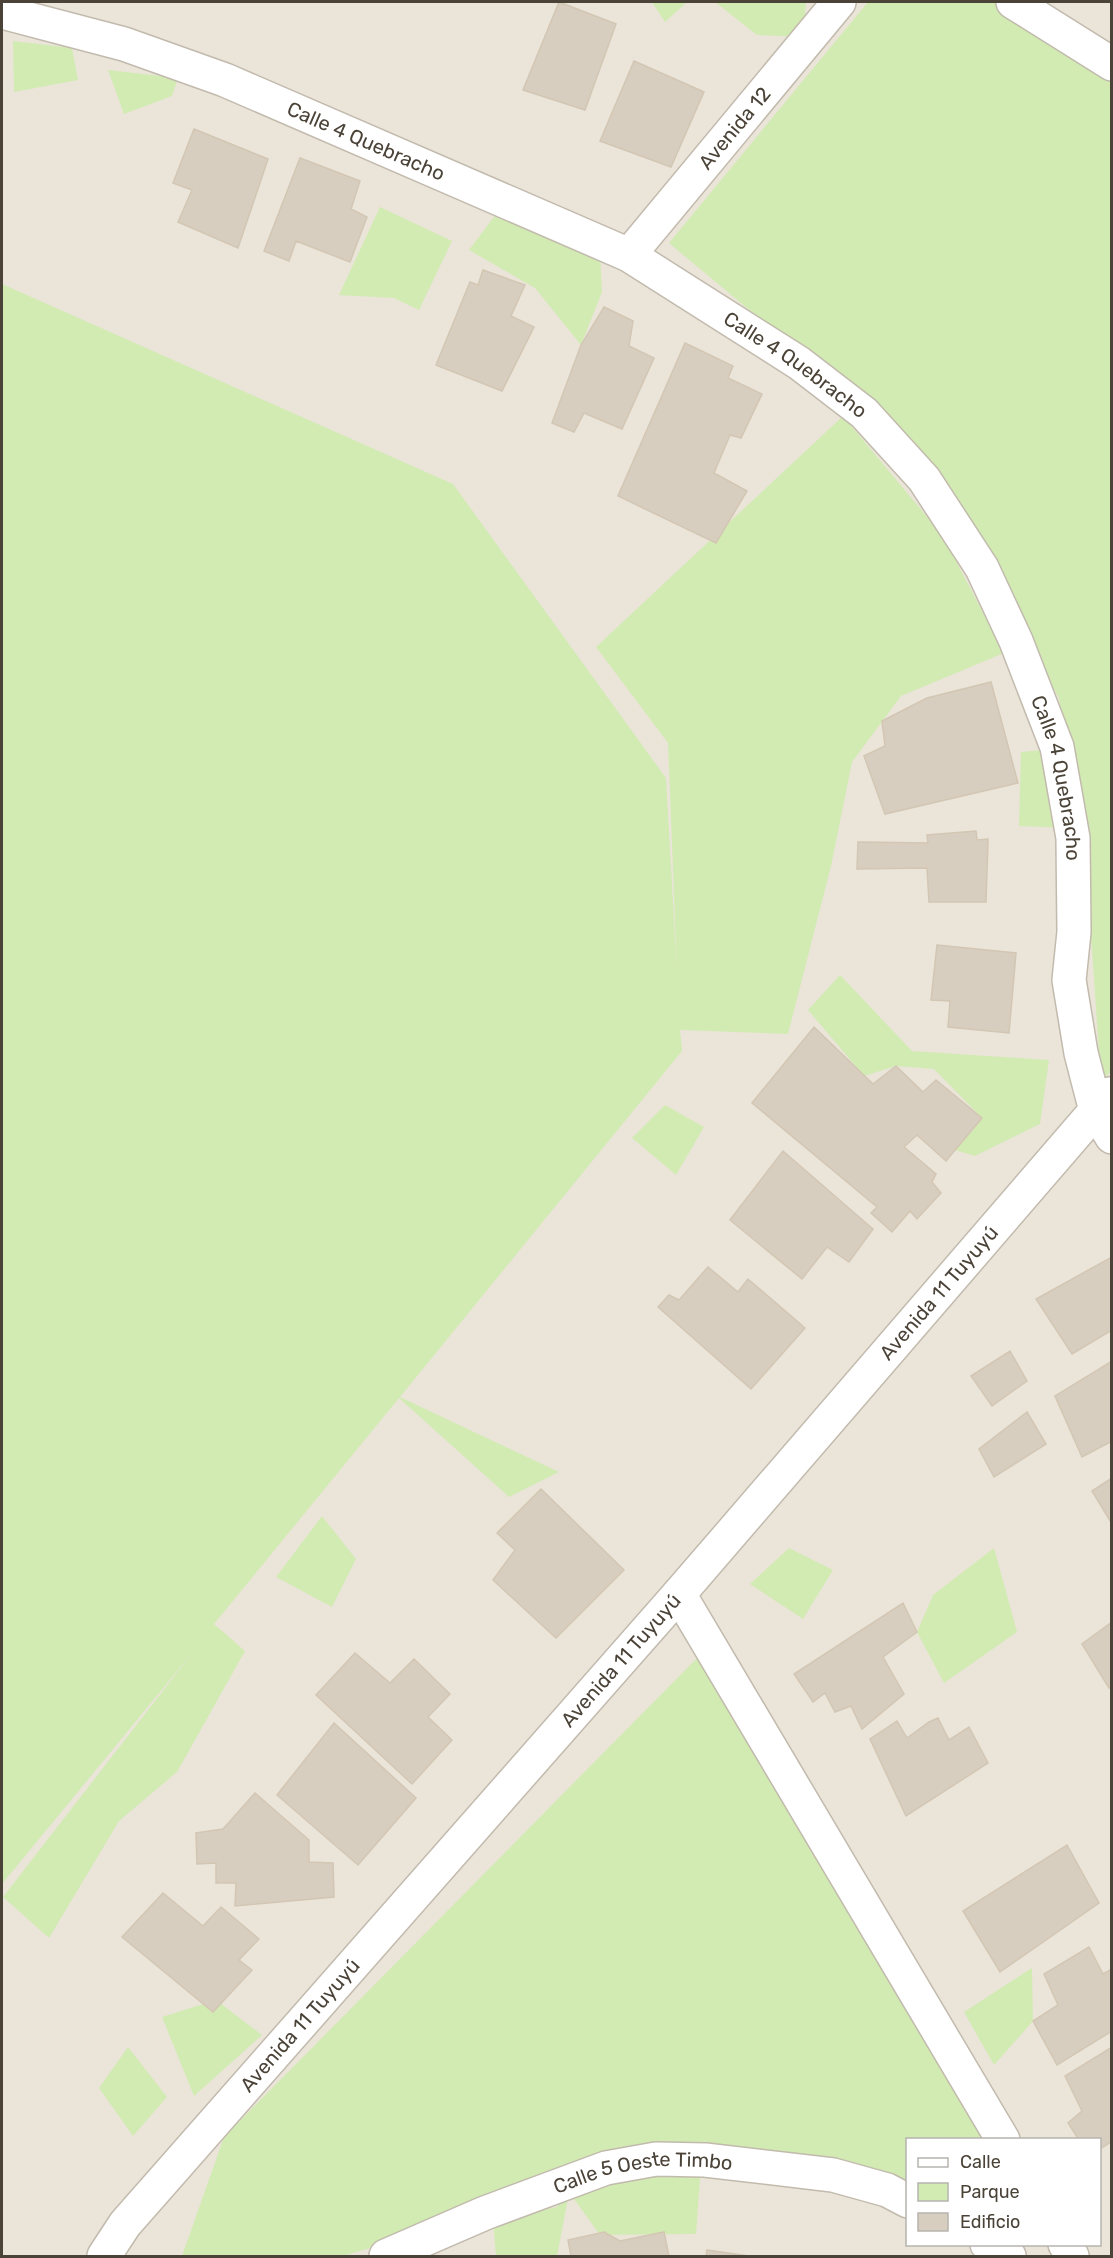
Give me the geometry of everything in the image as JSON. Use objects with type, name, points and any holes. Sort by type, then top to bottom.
[{"type":"street","name":"Avenida 12","points":[[629,255],[839,2]]},
{"type":"street","points":[[1013,2],[1112,64]]},
{"type":"street","name":"Calle 4 Quebracho","points":[[2,12],[124,44],[225,80],[629,255],[799,363],[864,414],[924,479],[982,568],[1016,641],[1057,747],[1073,838],[1074,932],[1069,980],[1081,1053],[1106,1114]]},
{"type":"street","name":"Avenida 11 Tuyuyú","points":[[104,2256],[125,2224],[679,1594],[1106,1114]]},
{"type":"street","points":[[679,1594],[1002,2138]]},
{"type":"street","name":"Calle 5 Oeste Timbo","points":[[386,2256],[485,2213],[606,2169],[656,2159],[705,2160],[833,2175],[887,2190],[906,2200]]},
{"type":"street","points":[[991,2246],[1009,2256]]},
{"type":"shaded area","points":[[2,2],[1111,2],[1111,2256],[2,2256]]},
{"type":"green space","points":[[652,2],[687,2],[665,22]]},
{"type":"green space","points":[[715,2],[806,2],[803,37],[757,35]]},
{"type":"green space","points":[[868,2],[998,2],[1111,74],[1112,1070],[1101,1082],[1092,949],[1059,698],[912,446],[669,243]]},
{"type":"green space","points":[[13,41],[72,48],[78,80],[14,92]]},
{"type":"green space","points":[[108,70],[178,78],[172,96],[124,114]]},
{"type":"green space","points":[[509,197],[600,252],[602,292],[581,345],[535,288],[469,250]]},
{"type":"green space","points":[[380,207],[452,241],[419,310],[394,298],[339,295]]},
{"type":"green space","points":[[2,284],[453,484],[666,778],[677,972],[668,743],[596,647],[843,416],[943,536],[1004,653],[901,696],[852,762],[831,866],[788,1034],[680,1030],[682,1051],[400,1397],[559,1472],[509,1497],[399,1398],[214,1624],[245,1651],[177,1772],[119,1821],[49,1938],[3,1897],[193,1652],[2,1884]]},
{"type":"green space","points":[[1055,749],[1069,828],[1019,826],[1021,752]]},
{"type":"green space","points":[[840,975],[912,1051],[1049,1060],[1040,1124],[975,1156],[955,1150],[982,1118],[934,1069],[896,1066],[864,1076],[808,1010]]},
{"type":"green space","points":[[665,1105],[704,1127],[676,1175],[632,1138]]},
{"type":"green space","points":[[322,1516],[356,1559],[332,1607],[276,1577]]},
{"type":"green space","points":[[789,1548],[833,1570],[803,1619],[750,1584]]},
{"type":"green space","points":[[994,1548],[1017,1632],[944,1683],[917,1632],[933,1595]]},
{"type":"green space","points":[[701,1654],[996,2138],[906,2138],[906,2186],[863,2166],[716,2162],[701,2165],[696,2234],[600,2235],[574,2199],[605,2181],[570,2188],[557,2256],[496,2256],[493,2220],[557,2207],[567,2189],[343,2256],[182,2256],[224,2137]]},
{"type":"green space","points":[[1032,1968],[1033,2021],[994,2065],[964,2012]]},
{"type":"green space","points":[[216,2000],[262,2035],[194,2096],[162,2017]]},
{"type":"green space","points":[[128,2047],[167,2097],[133,2136],[99,2088]]},
{"type":"building","points":[[559,2],[616,24],[585,110],[523,90]]},
{"type":"building","points":[[634,61],[704,92],[671,167],[600,141]]},
{"type":"building","points":[[194,129],[268,159],[238,248],[178,222],[192,190],[173,183]]},
{"type":"building","points":[[300,158],[360,181],[351,209],[367,217],[350,262],[296,241],[289,261],[264,251]]},
{"type":"building","points":[[483,270],[525,285],[511,316],[534,327],[502,391],[436,365],[470,282],[478,285]]},
{"type":"building","points":[[604,307],[633,321],[629,346],[654,358],[622,429],[584,413],[574,432],[552,423],[581,345]]},
{"type":"building","points":[[685,343],[733,366],[728,378],[762,394],[741,438],[730,435],[714,473],[747,491],[716,543],[618,496]]},
{"type":"building","points":[[991,682],[1018,783],[885,814],[864,756],[885,746],[882,721],[927,698]]},
{"type":"building","points":[[976,831],[977,840],[988,839],[986,902],[929,902],[927,868],[857,869],[858,842],[928,843],[927,835]]},
{"type":"building","points":[[937,945],[1016,953],[1009,1033],[948,1027],[950,1001],[931,1000]]},
{"type":"building","points":[[814,1027],[873,1084],[896,1066],[923,1092],[936,1080],[982,1118],[946,1161],[917,1135],[904,1147],[936,1174],[932,1182],[941,1193],[917,1219],[910,1211],[892,1232],[871,1213],[877,1207],[752,1103]]},
{"type":"building","points":[[783,1151],[873,1229],[849,1262],[827,1247],[802,1279],[730,1220]]},
{"type":"building","points":[[1112,1257],[1112,1330],[1072,1354],[1036,1299]]},
{"type":"building","points":[[708,1267],[738,1292],[748,1279],[805,1328],[751,1389],[658,1307],[669,1295],[679,1300]]},
{"type":"building","points":[[1010,1351],[1027,1381],[992,1406],[971,1376]]},
{"type":"building","points":[[1112,1361],[1112,1441],[1082,1457],[1055,1396]]},
{"type":"building","points":[[1027,1412],[1046,1444],[994,1477],[979,1449]]},
{"type":"building","points":[[1112,1478],[1112,1524],[1092,1491]]},
{"type":"building","points":[[541,1489],[624,1570],[556,1638],[493,1580],[515,1550],[497,1533]]},
{"type":"building","points":[[903,1603],[917,1632],[883,1657],[904,1694],[862,1729],[851,1706],[835,1712],[825,1693],[813,1702],[794,1674]]},
{"type":"building","points":[[1112,1622],[1112,1687],[1109,1688],[1082,1644]]},
{"type":"building","points":[[355,1653],[390,1683],[414,1659],[450,1694],[428,1717],[452,1740],[412,1784],[316,1695]]},
{"type":"building","points":[[938,1718],[949,1740],[969,1727],[988,1763],[906,1816],[870,1739],[897,1721],[907,1738]]},
{"type":"building","points":[[334,1723],[416,1798],[358,1865],[277,1795]]},
{"type":"building","points":[[255,1793],[309,1840],[309,1862],[333,1863],[334,1897],[235,1906],[236,1883],[216,1883],[216,1863],[197,1864],[196,1833],[223,1829]]},
{"type":"building","points":[[1067,1845],[1099,1903],[1000,1972],[963,1911]]},
{"type":"building","points":[[163,1893],[203,1926],[221,1907],[259,1939],[239,1960],[252,1970],[213,2012],[122,1937]]},
{"type":"building","points":[[1089,1947],[1103,1974],[1112,1969],[1112,2031],[1057,2065],[1033,2021],[1058,2005],[1044,1974]]},
{"type":"building","points":[[1112,2047],[1112,2141],[1101,2148],[1101,2138],[1078,2138],[1068,2123],[1082,2111],[1065,2076]]},
{"type":"building","points":[[604,2232],[620,2241],[664,2232],[669,2256],[571,2256],[568,2240]]},
{"type":"building","points":[[707,2250],[749,2256],[706,2256]]}]
